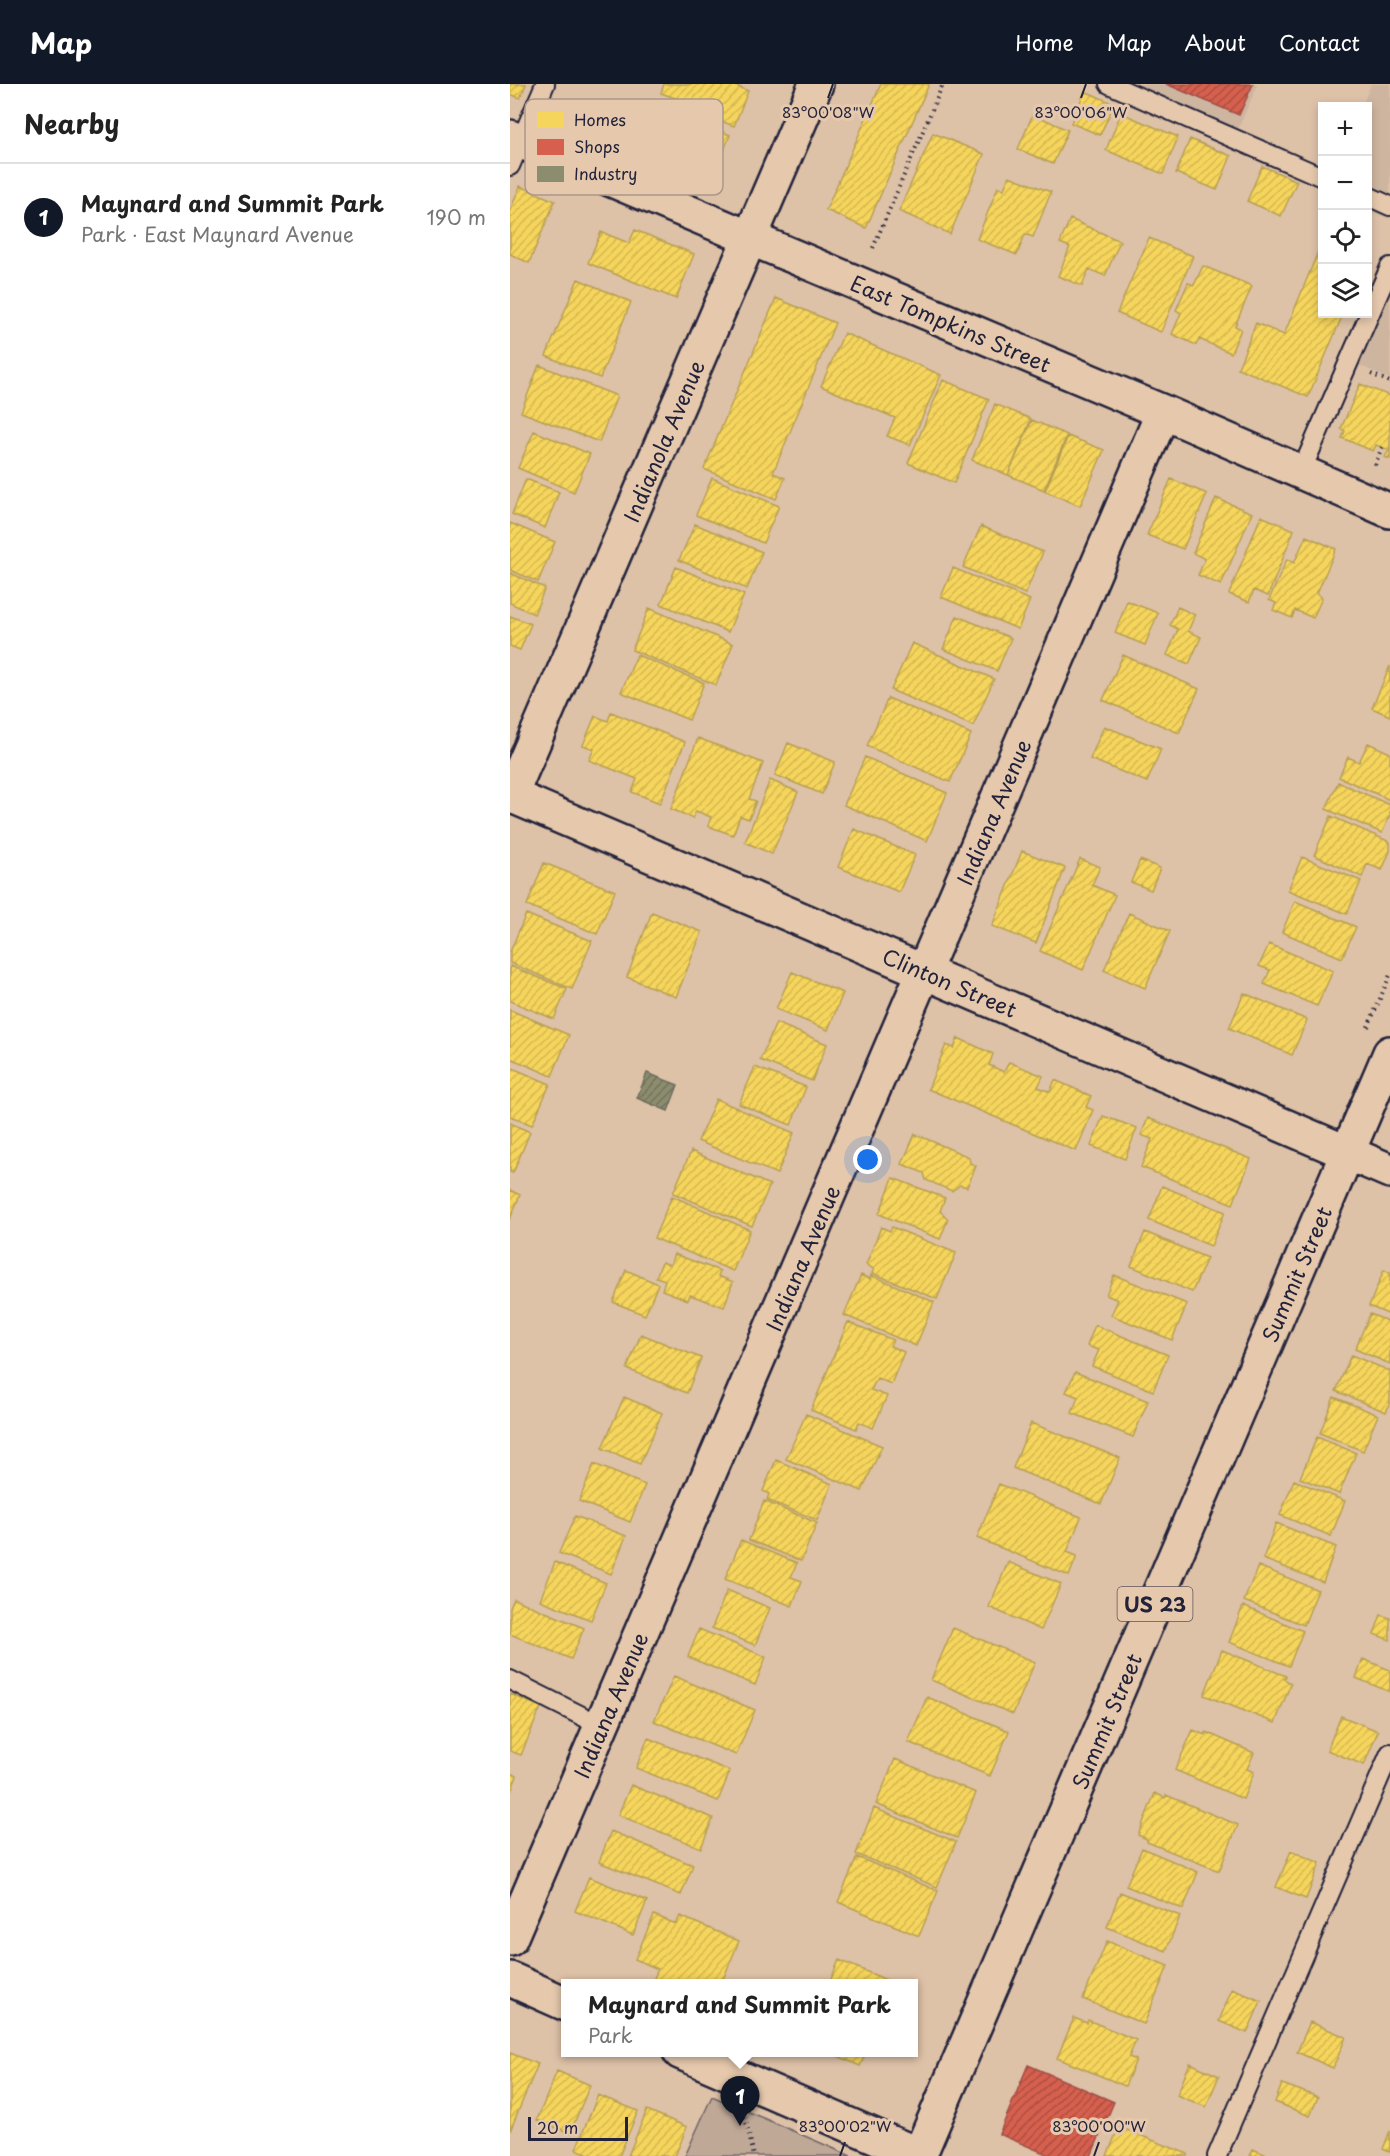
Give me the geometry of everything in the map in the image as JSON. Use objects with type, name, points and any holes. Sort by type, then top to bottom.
[{"type":"street","name":"Indianola Avenue","points":[[510,796],[816,84]]},
{"type":"street","name":"East Tompkins Street","points":[[633,195],[750,240],[1163,412],[1390,511]]},
{"type":"street","name":"Indiana Avenue","points":[[510,1939],[1163,412]]},
{"type":"street","name":"Clinton Street","points":[[510,796],[925,971],[1390,1172]]},
{"type":"street","name":"Summit Street","points":[[920,2156],[1390,1053]]},
{"type":"street","points":[[510,1980],[561,2002]]},
{"type":"street","points":[[692,2057],[920,2156]]},
{"type":"lane","points":[[538,99],[545,84]]},
{"type":"lane","points":[[1109,84],[1318,175]]},
{"type":"lane","points":[[514,149],[525,126]]},
{"type":"lane","points":[[1372,198],[1390,206]]},
{"type":"lane","points":[[1301,472],[1390,267]]},
{"type":"lane","points":[[510,1680],[602,1726]]},
{"type":"lane","points":[[1217,2156],[1390,1753]]},
{"type":"path","points":[[873,248],[943,84]]},
{"type":"path","points":[[1375,465],[1382,447]]},
{"type":"path","points":[[744,2110],[754,2156]]},
{"type":"shaded area","points":[[1109,84],[1258,84],[1234,138]]},
{"type":"shaded area","points":[[1371,84],[1390,84],[1390,219],[1372,212],[1372,102],[1364,102]]},
{"type":"shaded area","points":[[1390,267],[1390,379],[1350,361],[1368,318],[1372,318],[1372,309]]},
{"type":"shaded area","points":[[712,2096],[851,2156],[685,2156]]},
{"type":"building: Homes","points":[[510,84],[526,84],[520,98],[510,94]]},
{"type":"building: Homes","points":[[664,84],[736,84],[748,91],[734,126],[723,122],[723,99],[678,99],[661,93]]},
{"type":"building: Homes","points":[[881,84],[929,84],[866,228],[826,210]]},
{"type":"building: Homes","points":[[1085,91],[1114,104],[1100,135],[1071,123]]},
{"type":"building: Homes","points":[[1121,113],[1178,137],[1163,174],[1106,150]]},
{"type":"building: Homes","points":[[1033,114],[1068,130],[1053,164],[1018,149]]},
{"type":"building: Homes","points":[[723,132],[730,135],[723,153]]},
{"type":"building: Homes","points":[[933,133],[984,154],[950,234],[899,211]]},
{"type":"building: Homes","points":[[1190,139],[1231,156],[1217,190],[1176,173]]},
{"type":"building: Homes","points":[[1262,166],[1297,181],[1281,216],[1247,201]]},
{"type":"building: Homes","points":[[1009,176],[1051,192],[1033,237],[1025,234],[1017,255],[977,239],[998,187],[1004,189]]},
{"type":"building: Homes","points":[[520,186],[525,188],[525,195],[541,195],[555,201],[529,263],[510,254],[510,211]]},
{"type":"building: Homes","points":[[1070,219],[1120,241],[1105,276],[1089,269],[1082,286],[1058,276],[1070,247],[1060,243]]},
{"type":"building: Homes","points":[[635,230],[694,254],[676,299],[588,263],[601,232],[629,243]]},
{"type":"building: Homes","points":[[1149,238],[1193,256],[1161,332],[1117,313]]},
{"type":"building: Homes","points":[[1318,252],[1318,318],[1341,318],[1308,397],[1238,368],[1256,323],[1284,335]]},
{"type":"building: Homes","points":[[1203,266],[1252,286],[1235,326],[1241,329],[1231,353],[1199,339],[1196,345],[1172,334],[1181,313],[1176,310],[1188,283],[1194,285]]},
{"type":"building: Homes","points":[[578,279],[631,302],[600,378],[546,356]]},
{"type":"building: Homes","points":[[776,298],[835,323],[773,473],[785,478],[776,499],[704,469]]},
{"type":"building: Homes","points":[[844,333],[941,375],[910,445],[887,436],[895,418],[821,386]]},
{"type":"building: Homes","points":[[539,365],[617,396],[599,442],[521,412]]},
{"type":"building: Homes","points":[[943,380],[989,399],[954,483],[908,463]]},
{"type":"building: Homes","points":[[1360,384],[1390,396],[1390,459],[1385,457],[1389,450],[1376,445],[1373,451],[1342,438],[1345,431],[1341,429]]},
{"type":"building: Homes","points":[[995,404],[1031,419],[1008,475],[972,460]]},
{"type":"building: Homes","points":[[1032,420],[1067,435],[1044,490],[1008,475]]},
{"type":"building: Homes","points":[[534,431],[590,454],[574,492],[518,468]]},
{"type":"building: Homes","points":[[1068,436],[1104,450],[1080,506],[1045,491]]},
{"type":"building: Homes","points":[[712,478],[779,506],[763,543],[696,515]]},
{"type":"building: Homes","points":[[526,479],[559,492],[545,528],[512,514]]},
{"type":"building: Homes","points":[[1171,479],[1207,494],[1183,549],[1147,535]]},
{"type":"building: Homes","points":[[1216,498],[1252,513],[1221,585],[1198,575],[1205,559],[1193,553]]},
{"type":"building: Homes","points":[[1261,516],[1294,530],[1268,596],[1254,590],[1249,602],[1229,594]]},
{"type":"building: Homes","points":[[510,523],[555,542],[538,582],[510,570]]},
{"type":"building: Homes","points":[[695,524],[762,552],[747,589],[679,560]]},
{"type":"building: Homes","points":[[981,526],[1043,552],[1025,594],[963,567]]},
{"type":"building: Homes","points":[[1306,536],[1336,549],[1317,593],[1322,598],[1313,618],[1295,610],[1292,618],[1273,610],[1276,603],[1269,600],[1287,559],[1294,563]]},
{"type":"building: Homes","points":[[676,567],[744,595],[728,632],[661,604]]},
{"type":"building: Homes","points":[[953,568],[1030,600],[1018,629],[941,597]]},
{"type":"building: Homes","points":[[510,573],[545,588],[534,614],[510,603]]},
{"type":"building: Homes","points":[[1127,601],[1158,613],[1145,645],[1115,633]]},
{"type":"building: Homes","points":[[1178,607],[1195,615],[1188,631],[1201,637],[1189,664],[1167,655],[1178,629],[1170,625]]},
{"type":"building: Homes","points":[[649,608],[733,644],[716,685],[632,650]]},
{"type":"building: Homes","points":[[510,616],[531,624],[520,650],[510,646]]},
{"type":"building: Homes","points":[[957,616],[1011,638],[997,671],[943,649]]},
{"type":"building: Homes","points":[[912,643],[994,679],[973,726],[891,690]]},
{"type":"building: Homes","points":[[637,655],[704,683],[689,720],[621,692]]},
{"type":"building: Homes","points":[[1123,655],[1199,689],[1179,733],[1103,700]]},
{"type":"building: Homes","points":[[1390,666],[1390,716],[1372,708]]},
{"type":"building: Homes","points":[[888,698],[971,734],[950,782],[867,746]]},
{"type":"building: Homes","points":[[611,712],[685,742],[660,803],[632,792],[637,779],[589,760],[594,749],[583,745],[595,716],[608,721]]},
{"type":"building: Homes","points":[[1104,726],[1161,749],[1147,782],[1090,759]]},
{"type":"building: Homes","points":[[698,738],[763,763],[749,799],[756,801],[749,819],[740,816],[733,835],[708,826],[711,817],[696,811],[693,818],[671,809]]},
{"type":"building: Homes","points":[[788,743],[835,762],[822,794],[775,775]]},
{"type":"building: Homes","points":[[1368,743],[1390,753],[1390,800],[1339,777],[1348,757],[1359,762]]},
{"type":"building: Homes","points":[[865,757],[947,793],[927,841],[844,805]]},
{"type":"building: Homes","points":[[770,780],[798,792],[772,854],[745,842]]},
{"type":"building: Homes","points":[[1338,782],[1390,805],[1390,814],[1382,833],[1326,809]]},
{"type":"building: Homes","points":[[1331,816],[1390,842],[1390,851],[1382,870],[1367,864],[1362,877],[1314,855]]},
{"type":"building: Homes","points":[[854,829],[915,855],[899,892],[838,867]]},
{"type":"building: Homes","points":[[1022,851],[1065,868],[1036,943],[992,926]]},
{"type":"building: Homes","points":[[1302,857],[1361,881],[1347,914],[1288,890]]},
{"type":"building: Homes","points":[[1080,859],[1100,867],[1092,885],[1115,895],[1083,970],[1040,951]]},
{"type":"building: Homes","points":[[1140,860],[1160,868],[1151,890],[1131,882]]},
{"type":"building: Homes","points":[[544,863],[615,891],[597,934],[527,905]]},
{"type":"building: Homes","points":[[1295,901],[1356,927],[1342,958],[1282,932]]},
{"type":"building: Homes","points":[[652,912],[702,932],[676,997],[627,977]]},
{"type":"building: Homes","points":[[1129,913],[1170,931],[1145,988],[1104,970]]},
{"type":"building: Homes","points":[[526,914],[592,941],[572,989],[510,963],[510,952]]},
{"type":"building: Homes","points":[[1269,944],[1333,971],[1317,1006],[1264,984],[1270,970],[1259,966]]},
{"type":"building: Homes","points":[[510,966],[567,989],[554,1019],[510,1001]]},
{"type":"building: Homes","points":[[792,972],[843,993],[828,1030],[776,1009]]},
{"type":"building: Homes","points":[[1244,993],[1307,1020],[1292,1055],[1229,1028]]},
{"type":"building: Homes","points":[[510,1010],[569,1035],[552,1076],[510,1058]]},
{"type":"building: Homes","points":[[776,1023],[827,1044],[812,1081],[760,1060]]},
{"type":"building: Homes","points":[[958,1038],[993,1054],[989,1065],[1004,1072],[1009,1062],[1043,1076],[1038,1087],[1050,1092],[1055,1080],[1091,1096],[1086,1107],[1093,1110],[1076,1151],[928,1089],[946,1045],[954,1048]]},
{"type":"building: Homes","points":[[510,1067],[550,1084],[532,1125],[510,1116]]},
{"type":"building: Homes","points":[[755,1067],[806,1087],[791,1125],[739,1104]]},
{"type":"building: Homes","points":[[716,1099],[794,1133],[777,1174],[698,1141]]},
{"type":"building: Homes","points":[[1103,1116],[1137,1128],[1125,1159],[1091,1146]]},
{"type":"building: Homes","points":[[1148,1118],[1251,1159],[1233,1204],[1141,1167],[1152,1139],[1141,1135]]},
{"type":"building: Homes","points":[[510,1123],[530,1132],[513,1173],[510,1172]]},
{"type":"building: Homes","points":[[915,1134],[969,1157],[970,1163],[976,1166],[967,1187],[960,1185],[952,1191],[926,1180],[924,1173],[902,1164]]},
{"type":"building: Homes","points":[[691,1151],[770,1185],[752,1226],[673,1193]]},
{"type":"building: Homes","points":[[893,1178],[945,1198],[940,1211],[948,1219],[940,1239],[879,1214]]},
{"type":"building: Homes","points":[[1162,1186],[1225,1212],[1211,1246],[1149,1220]]},
{"type":"building: Homes","points":[[510,1190],[520,1195],[510,1219]]},
{"type":"building: Homes","points":[[672,1196],[750,1230],[733,1271],[654,1238]]},
{"type":"building: Homes","points":[[881,1227],[890,1231],[892,1227],[956,1253],[937,1299],[872,1273],[874,1269],[866,1265]]},
{"type":"building: Homes","points":[[1145,1232],[1207,1258],[1192,1292],[1131,1266]]},
{"type":"building: Homes","points":[[674,1254],[720,1271],[718,1276],[733,1282],[724,1307],[690,1295],[688,1300],[662,1290],[665,1280],[656,1277],[662,1262],[670,1265]]},
{"type":"building: Homes","points":[[626,1270],[658,1284],[645,1315],[613,1302]]},
{"type":"building: Homes","points":[[1384,1270],[1390,1273],[1390,1315],[1369,1306]]},
{"type":"building: Homes","points":[[861,1275],[870,1279],[871,1275],[934,1302],[916,1346],[844,1315]]},
{"type":"building: Homes","points":[[1114,1275],[1187,1304],[1172,1340],[1111,1315],[1118,1300],[1106,1295]]},
{"type":"building: Homes","points":[[1370,1314],[1390,1322],[1390,1364],[1355,1349]]},
{"type":"building: Homes","points":[[848,1322],[893,1340],[890,1346],[904,1352],[891,1384],[877,1378],[871,1390],[887,1396],[873,1428],[859,1422],[856,1429],[811,1410]]},
{"type":"building: Homes","points":[[1095,1325],[1168,1355],[1153,1391],[1092,1366],[1099,1350],[1087,1346]]},
{"type":"building: Homes","points":[[641,1334],[701,1358],[687,1393],[627,1369]]},
{"type":"building: Homes","points":[[1351,1355],[1390,1371],[1390,1403],[1386,1412],[1336,1391]]},
{"type":"building: Homes","points":[[1075,1372],[1148,1401],[1133,1437],[1072,1413],[1078,1397],[1066,1392]]},
{"type":"building: Homes","points":[[624,1397],[662,1413],[640,1464],[602,1448]]},
{"type":"building: Homes","points":[[1334,1397],[1378,1415],[1363,1451],[1320,1433]]},
{"type":"building: Homes","points":[[806,1414],[882,1446],[862,1491],[786,1459]]},
{"type":"building: Homes","points":[[1031,1423],[1120,1458],[1101,1504],[1013,1468]]},
{"type":"building: Homes","points":[[1317,1437],[1356,1453],[1339,1494],[1300,1478]]},
{"type":"building: Homes","points":[[776,1460],[832,1484],[817,1520],[767,1500],[769,1494],[763,1491]]},
{"type":"building: Homes","points":[[594,1464],[645,1485],[630,1522],[579,1501]]},
{"type":"building: Homes","points":[[1294,1480],[1345,1501],[1331,1536],[1280,1515]]},
{"type":"building: Homes","points":[[999,1484],[1081,1517],[1067,1552],[1077,1556],[1069,1576],[977,1538]]},
{"type":"building: Homes","points":[[764,1501],[817,1523],[801,1561],[749,1540]]},
{"type":"building: Homes","points":[[575,1516],[626,1536],[611,1574],[559,1553]]},
{"type":"building: Homes","points":[[1276,1523],[1336,1547],[1323,1582],[1263,1559]]},
{"type":"building: Homes","points":[[741,1540],[797,1563],[791,1577],[802,1581],[792,1606],[725,1579]]},
{"type":"building: Homes","points":[[555,1562],[606,1583],[591,1620],[540,1600]]},
{"type":"building: Homes","points":[[1008,1562],[1061,1584],[1041,1630],[989,1607]]},
{"type":"building: Homes","points":[[1258,1566],[1318,1590],[1304,1625],[1244,1601]]},
{"type":"building: Homes","points":[[727,1590],[770,1608],[755,1645],[712,1628]]},
{"type":"building: Homes","points":[[514,1599],[584,1628],[571,1659],[510,1634],[510,1608]]},
{"type":"building: Homes","points":[[1243,1606],[1303,1631],[1289,1666],[1229,1642]]},
{"type":"building: Homes","points":[[1381,1615],[1390,1618],[1390,1640],[1374,1634]]},
{"type":"building: Homes","points":[[953,1628],[1035,1662],[1013,1714],[931,1680]]},
{"type":"building: Homes","points":[[699,1629],[766,1657],[755,1685],[688,1657]]},
{"type":"building: Homes","points":[[1222,1650],[1286,1676],[1284,1679],[1291,1683],[1275,1723],[1204,1695]]},
{"type":"building: Homes","points":[[1363,1659],[1390,1670],[1390,1692],[1356,1678]]},
{"type":"building: Homes","points":[[674,1676],[755,1710],[736,1755],[654,1721]]},
{"type":"building: Homes","points":[[510,1694],[541,1707],[521,1755],[510,1751]]},
{"type":"building: Homes","points":[[927,1697],[1009,1731],[990,1776],[908,1742]]},
{"type":"building: Homes","points":[[1341,1716],[1378,1731],[1364,1765],[1327,1750]]},
{"type":"building: Homes","points":[[1193,1730],[1205,1735],[1206,1732],[1254,1753],[1247,1769],[1254,1772],[1243,1799],[1175,1770]]},
{"type":"building: Homes","points":[[648,1738],[730,1771],[718,1801],[636,1768]]},
{"type":"building: Homes","points":[[895,1759],[976,1793],[957,1838],[876,1804]]},
{"type":"building: Homes","points":[[510,1773],[517,1776],[510,1794]]},
{"type":"building: Homes","points":[[631,1785],[713,1818],[701,1848],[618,1815]]},
{"type":"building: Homes","points":[[1155,1793],[1165,1798],[1166,1795],[1238,1825],[1219,1871],[1147,1842],[1147,1839],[1138,1835]]},
{"type":"building: Homes","points":[[874,1808],[956,1842],[937,1887],[856,1854]]},
{"type":"building: Homes","points":[[611,1831],[693,1865],[681,1895],[599,1862]]},
{"type":"building: Homes","points":[[1142,1848],[1198,1872],[1183,1909],[1126,1886]]},
{"type":"building: Homes","points":[[1291,1851],[1320,1863],[1306,1899],[1276,1887]]},
{"type":"building: Homes","points":[[857,1857],[938,1891],[919,1936],[838,1902]]},
{"type":"building: Homes","points":[[589,1877],[647,1901],[633,1935],[575,1911]]},
{"type":"building: Homes","points":[[1120,1892],[1180,1916],[1166,1951],[1107,1927]]},
{"type":"building: Homes","points":[[654,1915],[676,1924],[680,1916],[739,1941],[723,1979],[654,1979],[658,1969],[635,1959]]},
{"type":"building: Homes","points":[[1107,1941],[1168,1966],[1144,2024],[1083,1999]]},
{"type":"building: Homes","points":[[839,1960],[884,1979],[831,1979]]},
{"type":"building: Homes","points":[[1232,1989],[1261,2001],[1247,2033],[1219,2021]]},
{"type":"building: Homes","points":[[1074,2018],[1087,2023],[1088,2020],[1136,2040],[1129,2057],[1136,2060],[1125,2086],[1057,2058]]},
{"type":"building: Homes","points":[[1310,2022],[1346,2037],[1333,2068],[1297,2052]]},
{"type":"building: Homes","points":[[510,2053],[538,2064],[510,2131]]},
{"type":"building: Homes","points":[[840,2057],[864,2057],[860,2066]]},
{"type":"building: Homes","points":[[1190,2063],[1219,2076],[1206,2107],[1177,2095]]},
{"type":"building: Homes","points":[[557,2071],[590,2085],[570,2133],[537,2120]]},
{"type":"building: Homes","points":[[1282,2084],[1318,2097],[1310,2116],[1275,2102]]},
{"type":"building: Homes","points":[[598,2095],[638,2111],[619,2156],[594,2156],[576,2149]]},
{"type":"building: Homes","points":[[647,2110],[687,2127],[675,2156],[628,2156]]},
{"type":"building: Homes","points":[[1119,2127],[1188,2154],[1188,2156],[1107,2156]]},
{"type":"building: Homes","points":[[1390,2131],[1390,2152],[1383,2149]]},
{"type":"building: Homes","points":[[1253,2149],[1269,2156],[1250,2156]]},
{"type":"building: Shops","points":[[1166,84],[1253,84],[1239,115]]},
{"type":"building: Shops","points":[[1028,2065],[1114,2102],[1091,2156],[1051,2156],[999,2134]]},
{"type":"building: Industry","points":[[647,1073],[678,1085],[668,1111],[637,1098]]},
{"type":"place","name":"Maynard and Summit Park","points":[[740,2126]]}]
